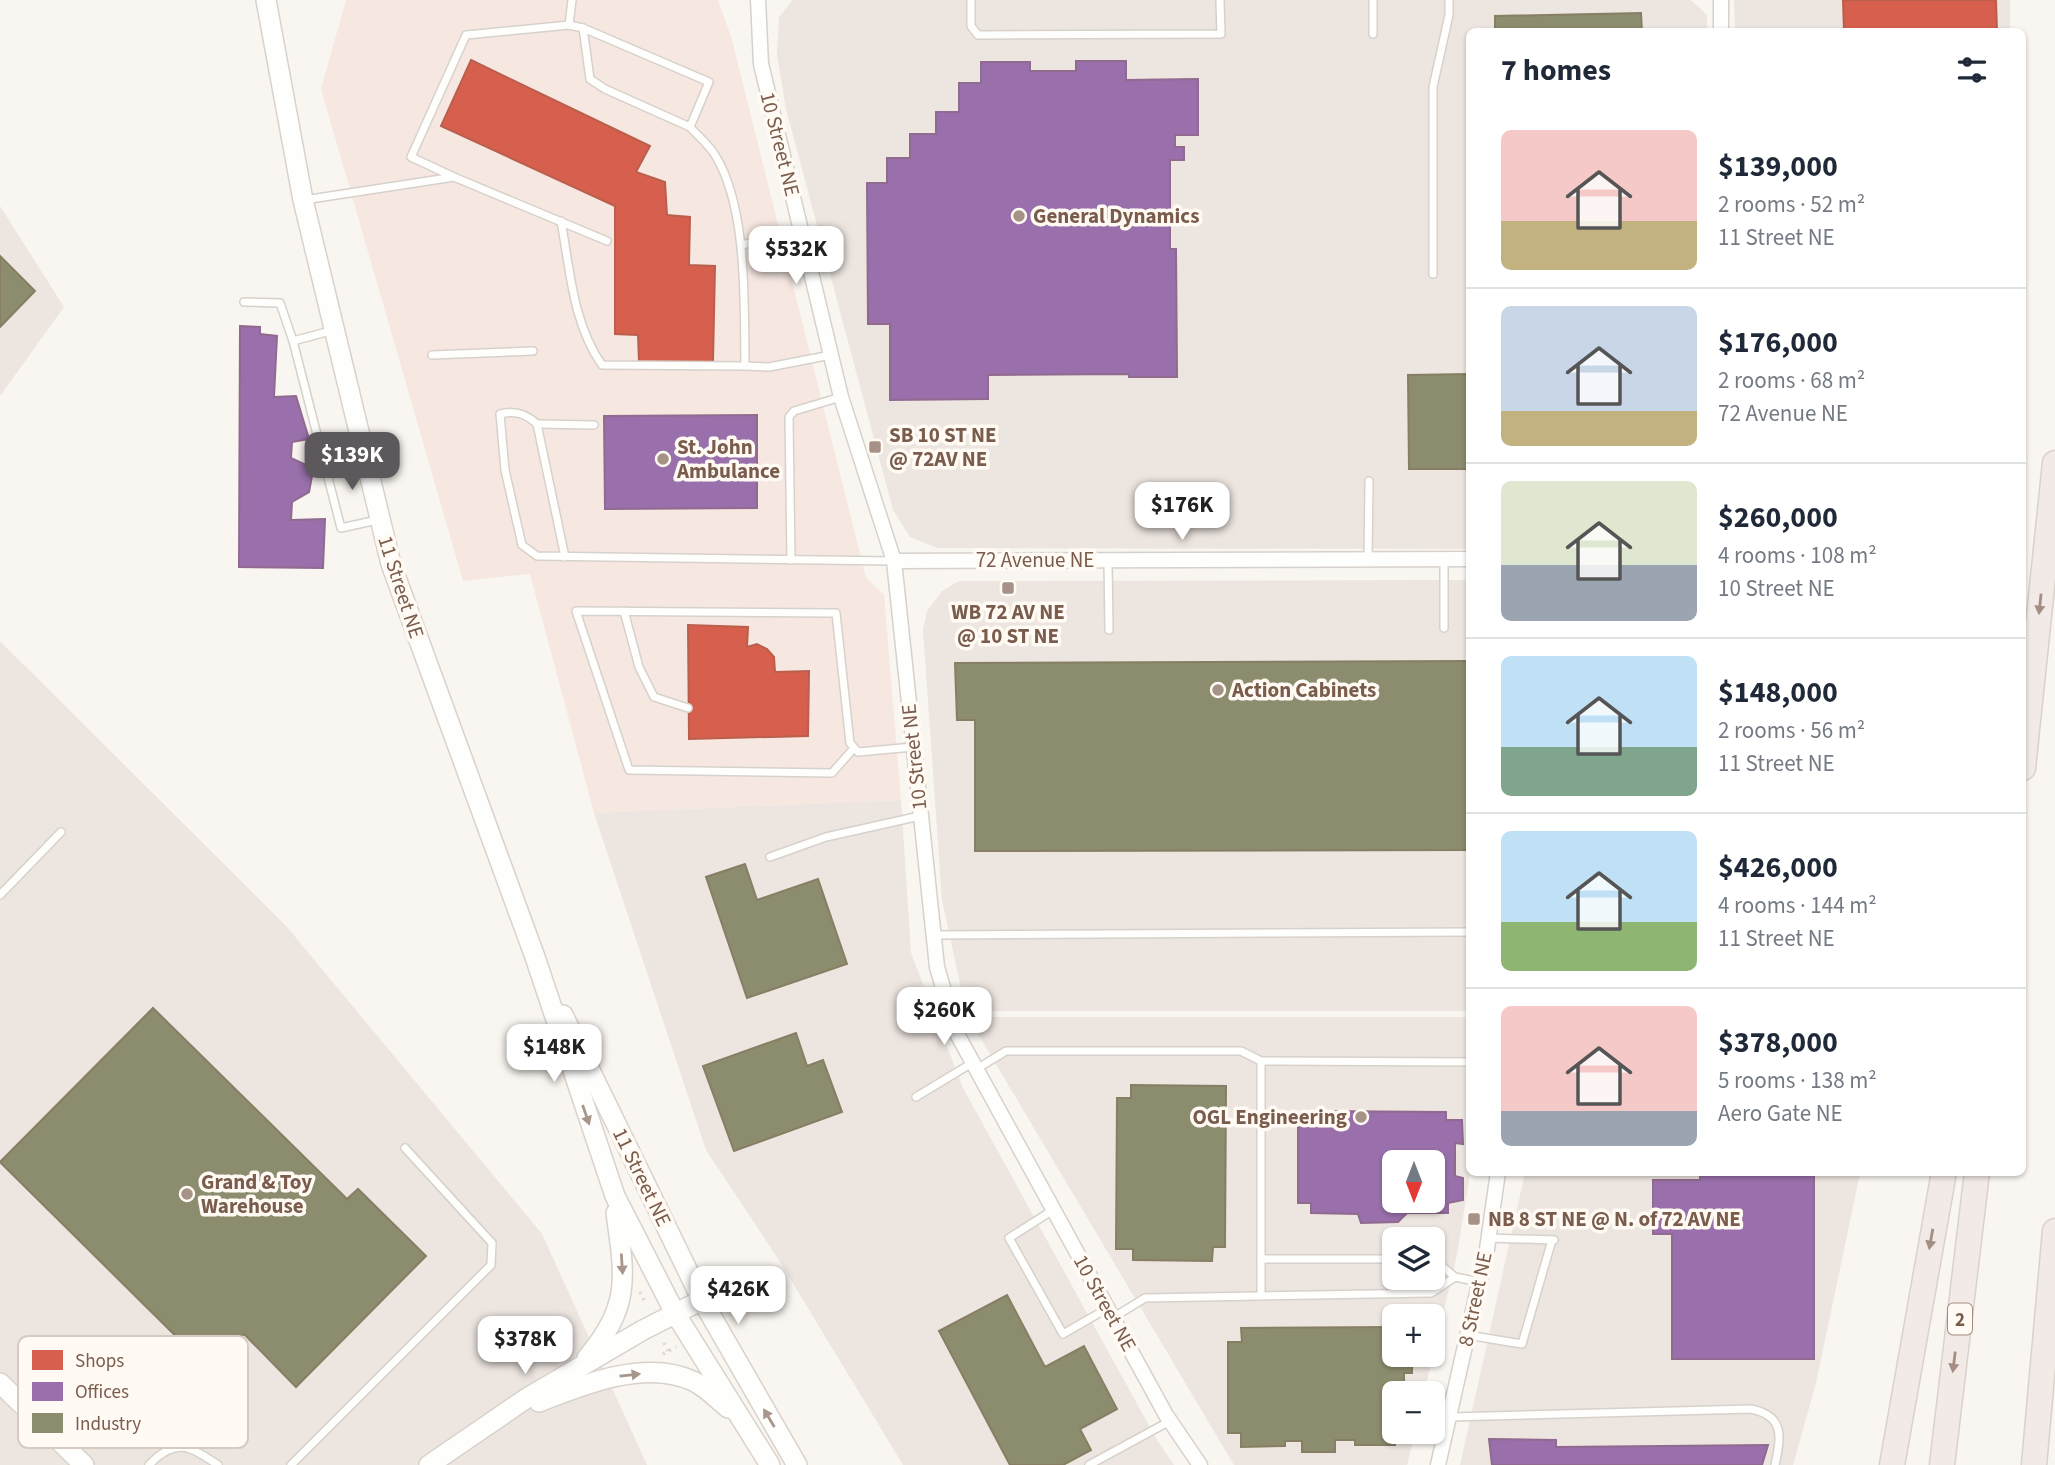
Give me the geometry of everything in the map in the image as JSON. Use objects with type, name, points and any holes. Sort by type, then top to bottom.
[{"type":"highway","points":[[2026,739],[2055,463]]},
{"type":"highway","points":[[1892,1465],[1943,1176]]},
{"type":"highway","name":"2","points":[[1942,1465],[1977,1176]]},
{"type":"highway","points":[[2034,1465],[2055,1231]]},
{"type":"highway","points":[[2043,1355],[2052,1434],[2050,1465]]},
{"type":"street","name":"11 Street NE","points":[[266,0],[303,200],[391,564],[535,957],[615,1196],[675,1313],[770,1465]]},
{"type":"street","name":"10 Street NE","points":[[758,0],[761,64],[841,397],[894,561],[937,967],[956,1032],[1170,1421],[1200,1465]]},
{"type":"street","points":[[1721,0],[1721,28]]},
{"type":"street","name":"72 Avenue NE","points":[[894,561],[1466,559]]},
{"type":"street","name":"11 Street NE","points":[[535,957],[702,1300],[797,1465]]},
{"type":"street","name":"8 Street NE","points":[[1438,1465],[1489,1238],[1498,1176]]},
{"type":"street","points":[[577,1369],[608,1332],[621,1300],[623,1276],[615,1196]]},
{"type":"street","points":[[429,1465],[495,1419],[577,1369],[702,1300]]},
{"type":"street","points":[[495,1419],[617,1376],[664,1372],[695,1381],[738,1416]]},
{"type":"street","points":[[0,1383],[18,1401]]},
{"type":"street","points":[[67,1448],[84,1465]]},
{"type":"lane","points":[[569,26],[572,0]]},
{"type":"lane","points":[[971,0],[971,26],[978,35],[1005,35],[1221,34],[1220,0]]},
{"type":"lane","points":[[1373,0],[1373,34]]},
{"type":"lane","points":[[1433,274],[1433,87],[1449,15],[1449,0]]},
{"type":"lane","points":[[607,241],[411,157],[466,34],[569,26],[583,28],[709,82],[690,127]]},
{"type":"lane","points":[[583,28],[590,79],[605,89],[690,127],[715,156],[729,192],[743,245],[745,366]]},
{"type":"lane","points":[[303,200],[454,177]]},
{"type":"lane","points":[[561,221],[581,326],[587,344],[602,365],[769,367],[831,355]]},
{"type":"lane","points":[[743,245],[801,230]]},
{"type":"lane","points":[[244,302],[280,303],[293,341],[341,528],[380,519]]},
{"type":"lane","points":[[293,341],[334,330]]},
{"type":"lane","points":[[432,355],[533,351]]},
{"type":"lane","points":[[791,560],[789,417],[794,411],[841,397]]},
{"type":"lane","points":[[565,557],[537,424],[528,416],[510,412],[500,414],[505,470],[522,545],[537,556],[565,557],[894,561]]},
{"type":"lane","points":[[537,424],[594,425]]},
{"type":"lane","points":[[1368,560],[1369,481]]},
{"type":"lane","points":[[1444,559],[1444,628]]},
{"type":"lane","points":[[1108,560],[1109,630]]},
{"type":"lane","points":[[854,748],[832,773],[629,770],[576,611],[835,612],[850,743],[858,752],[913,747]]},
{"type":"lane","points":[[624,611],[639,667],[654,698],[688,708]]},
{"type":"lane","points":[[771,856],[825,837],[920,816]]},
{"type":"lane","points":[[0,895],[61,832]]},
{"type":"lane","points":[[933,935],[1466,932]]},
{"type":"lane","points":[[916,1097],[1006,1051],[1241,1051],[1261,1061],[1466,1062]]},
{"type":"lane","points":[[1261,1061],[1261,1296]]},
{"type":"lane","points":[[291,1465],[491,1265],[492,1243],[405,1148]]},
{"type":"lane","points":[[1053,1210],[1010,1238],[1063,1334],[1145,1298],[1431,1293],[1455,1277]]},
{"type":"lane","points":[[1467,1335],[1522,1344],[1554,1240],[1489,1238]]},
{"type":"lane","points":[[1261,1259],[1382,1259]]},
{"type":"lane","points":[[1445,1269],[1455,1277],[1479,1282]]},
{"type":"lane","points":[[1449,1417],[1751,1409],[1767,1413],[1776,1422],[1781,1440],[1775,1465]]},
{"type":"lane","points":[[1089,1465],[1170,1421]]},
{"type":"lane","points":[[149,1465],[162,1451],[171,1448]]},
{"type":"lane","points":[[192,1448],[218,1465]]},
{"type":"path","points":[[639,1290],[645,1303]]},
{"type":"path","points":[[664,1343],[668,1351]]},
{"type":"path","points":[[658,1357],[677,1347]]},
{"type":"shaded area","points":[[346,0],[718,0],[732,40],[866,578],[884,595],[901,800],[594,813],[530,574],[463,581],[321,89]]},
{"type":"shaded area","points":[[793,0],[1691,0],[1707,15],[1707,28],[1466,28],[1466,549],[938,548],[910,537],[893,510],[786,109],[777,55],[779,17]]},
{"type":"shaded area","points":[[1734,0],[2010,0],[2010,28],[1735,28]]},
{"type":"shaded area","points":[[0,206],[64,307],[0,396]]},
{"type":"shaded area","points":[[1466,580],[1466,1011],[966,1011],[942,900],[923,630],[927,611],[942,591],[959,581]]},
{"type":"shaded area","points":[[0,641],[287,927],[542,1234],[647,1465],[0,1465]]},
{"type":"shaded area","points":[[901,800],[911,953],[963,1088],[1157,1440],[1174,1465],[903,1465],[777,1257],[706,1150],[594,813]]},
{"type":"shaded area","points":[[968,1017],[1466,1017],[1466,1176],[1470,1176],[1457,1255],[1445,1305],[1382,1304],[1382,1367],[1430,1367],[1427,1381],[1382,1381],[1382,1444],[1412,1444],[1407,1465],[1234,1465]]},
{"type":"shaded area","points":[[1524,1176],[1859,1176],[1816,1383],[1793,1465],[1460,1465]]},
{"type":"building: Shops","points":[[1843,0],[1996,0],[1997,28],[1844,28]]},
{"type":"building: Shops","points":[[471,60],[650,146],[636,172],[665,182],[667,215],[690,217],[689,265],[715,266],[713,362],[639,362],[638,335],[615,334],[615,206],[441,126]]},
{"type":"building: Shops","points":[[688,625],[748,627],[747,647],[757,644],[767,649],[774,657],[775,672],[809,671],[808,736],[689,739]]},
{"type":"building: Offices","name":"General Dynamics","points":[[1076,61],[1126,61],[1126,80],[1198,79],[1198,135],[1175,135],[1175,147],[1184,147],[1184,160],[1170,160],[1170,249],[1176,249],[1177,377],[1129,377],[1129,374],[988,375],[988,399],[890,400],[890,324],[868,324],[867,183],[887,183],[887,158],[910,158],[910,134],[936,134],[936,112],[959,112],[959,83],[981,83],[981,62],[1030,62],[1030,71],[1076,71]]},
{"type":"building: Offices","points":[[240,326],[260,327],[260,334],[277,336],[274,397],[296,396],[309,439],[292,442],[291,458],[308,466],[312,476],[309,492],[292,502],[291,520],[325,519],[323,568],[239,567]]},
{"type":"building: Offices","points":[[757,415],[757,508],[605,509],[604,416]]},
{"type":"building: Offices","points":[[1311,1111],[1446,1112],[1446,1120],[1462,1120],[1463,1144],[1455,1143],[1455,1176],[1463,1178],[1463,1200],[1448,1203],[1446,1213],[1446,1150],[1382,1150],[1382,1213],[1407,1213],[1398,1222],[1361,1223],[1358,1214],[1311,1213],[1311,1203],[1298,1203],[1298,1122],[1311,1122]]},
{"type":"building: Offices","points":[[1700,1176],[1814,1176],[1814,1359],[1672,1359],[1672,1234],[1653,1234],[1653,1180],[1700,1180]]},
{"type":"building: Offices","points":[[1489,1439],[1556,1440],[1556,1447],[1768,1445],[1762,1465],[1492,1465]]},
{"type":"building: Industry","points":[[1641,13],[1642,28],[1495,28],[1495,16]]},
{"type":"building: Industry","points":[[0,256],[35,291],[0,327]]},
{"type":"building: Industry","points":[[1466,374],[1466,469],[1409,469],[1408,375]]},
{"type":"building: Industry","points":[[1466,661],[1466,850],[975,851],[975,720],[957,720],[955,663]]},
{"type":"building: Industry","points":[[745,864],[757,900],[818,879],[847,964],[747,998],[706,877]]},
{"type":"building: Industry","name":"Grand & Toy Warehouse","points":[[153,1008],[347,1199],[358,1189],[426,1256],[296,1387],[244,1334],[176,1336],[0,1162]]},
{"type":"building: Industry","points":[[796,1033],[807,1066],[823,1060],[842,1112],[734,1151],[703,1066]]},
{"type":"building: Industry","points":[[1131,1085],[1226,1086],[1225,1247],[1213,1247],[1212,1261],[1133,1260],[1133,1249],[1116,1249],[1117,1098],[1131,1098]]},
{"type":"building: Industry","points":[[1007,1295],[1045,1367],[1084,1346],[1117,1409],[1080,1429],[1091,1450],[1063,1465],[1010,1465],[939,1331]]},
{"type":"building: Industry","points":[[1382,1327],[1382,1367],[1412,1367],[1412,1373],[1404,1373],[1404,1381],[1382,1381],[1382,1444],[1395,1445],[1355,1445],[1355,1440],[1335,1440],[1335,1452],[1302,1452],[1302,1441],[1285,1441],[1285,1446],[1241,1447],[1241,1433],[1228,1433],[1228,1342],[1242,1342],[1241,1328]]},
{"type":"place","name":"General Dynamics","points":[[1019,216]]},
{"type":"place","name":"SB 10 ST NE @ 72AV NE","points":[[875,447]]},
{"type":"place","name":"St. John Ambulance","points":[[663,459]]},
{"type":"place","name":"WB 72 AV NE @ 10 ST NE","points":[[1008,588]]},
{"type":"place","name":"Action Cabinets","points":[[1218,690]]},
{"type":"place","name":"OGL Engineering","points":[[1361,1117]]},
{"type":"place","name":"Grand & Toy Warehouse","points":[[187,1194]]},
{"type":"place","name":"NB 8 ST NE @ N. of 72 AV NE","points":[[1474,1219]]}]
